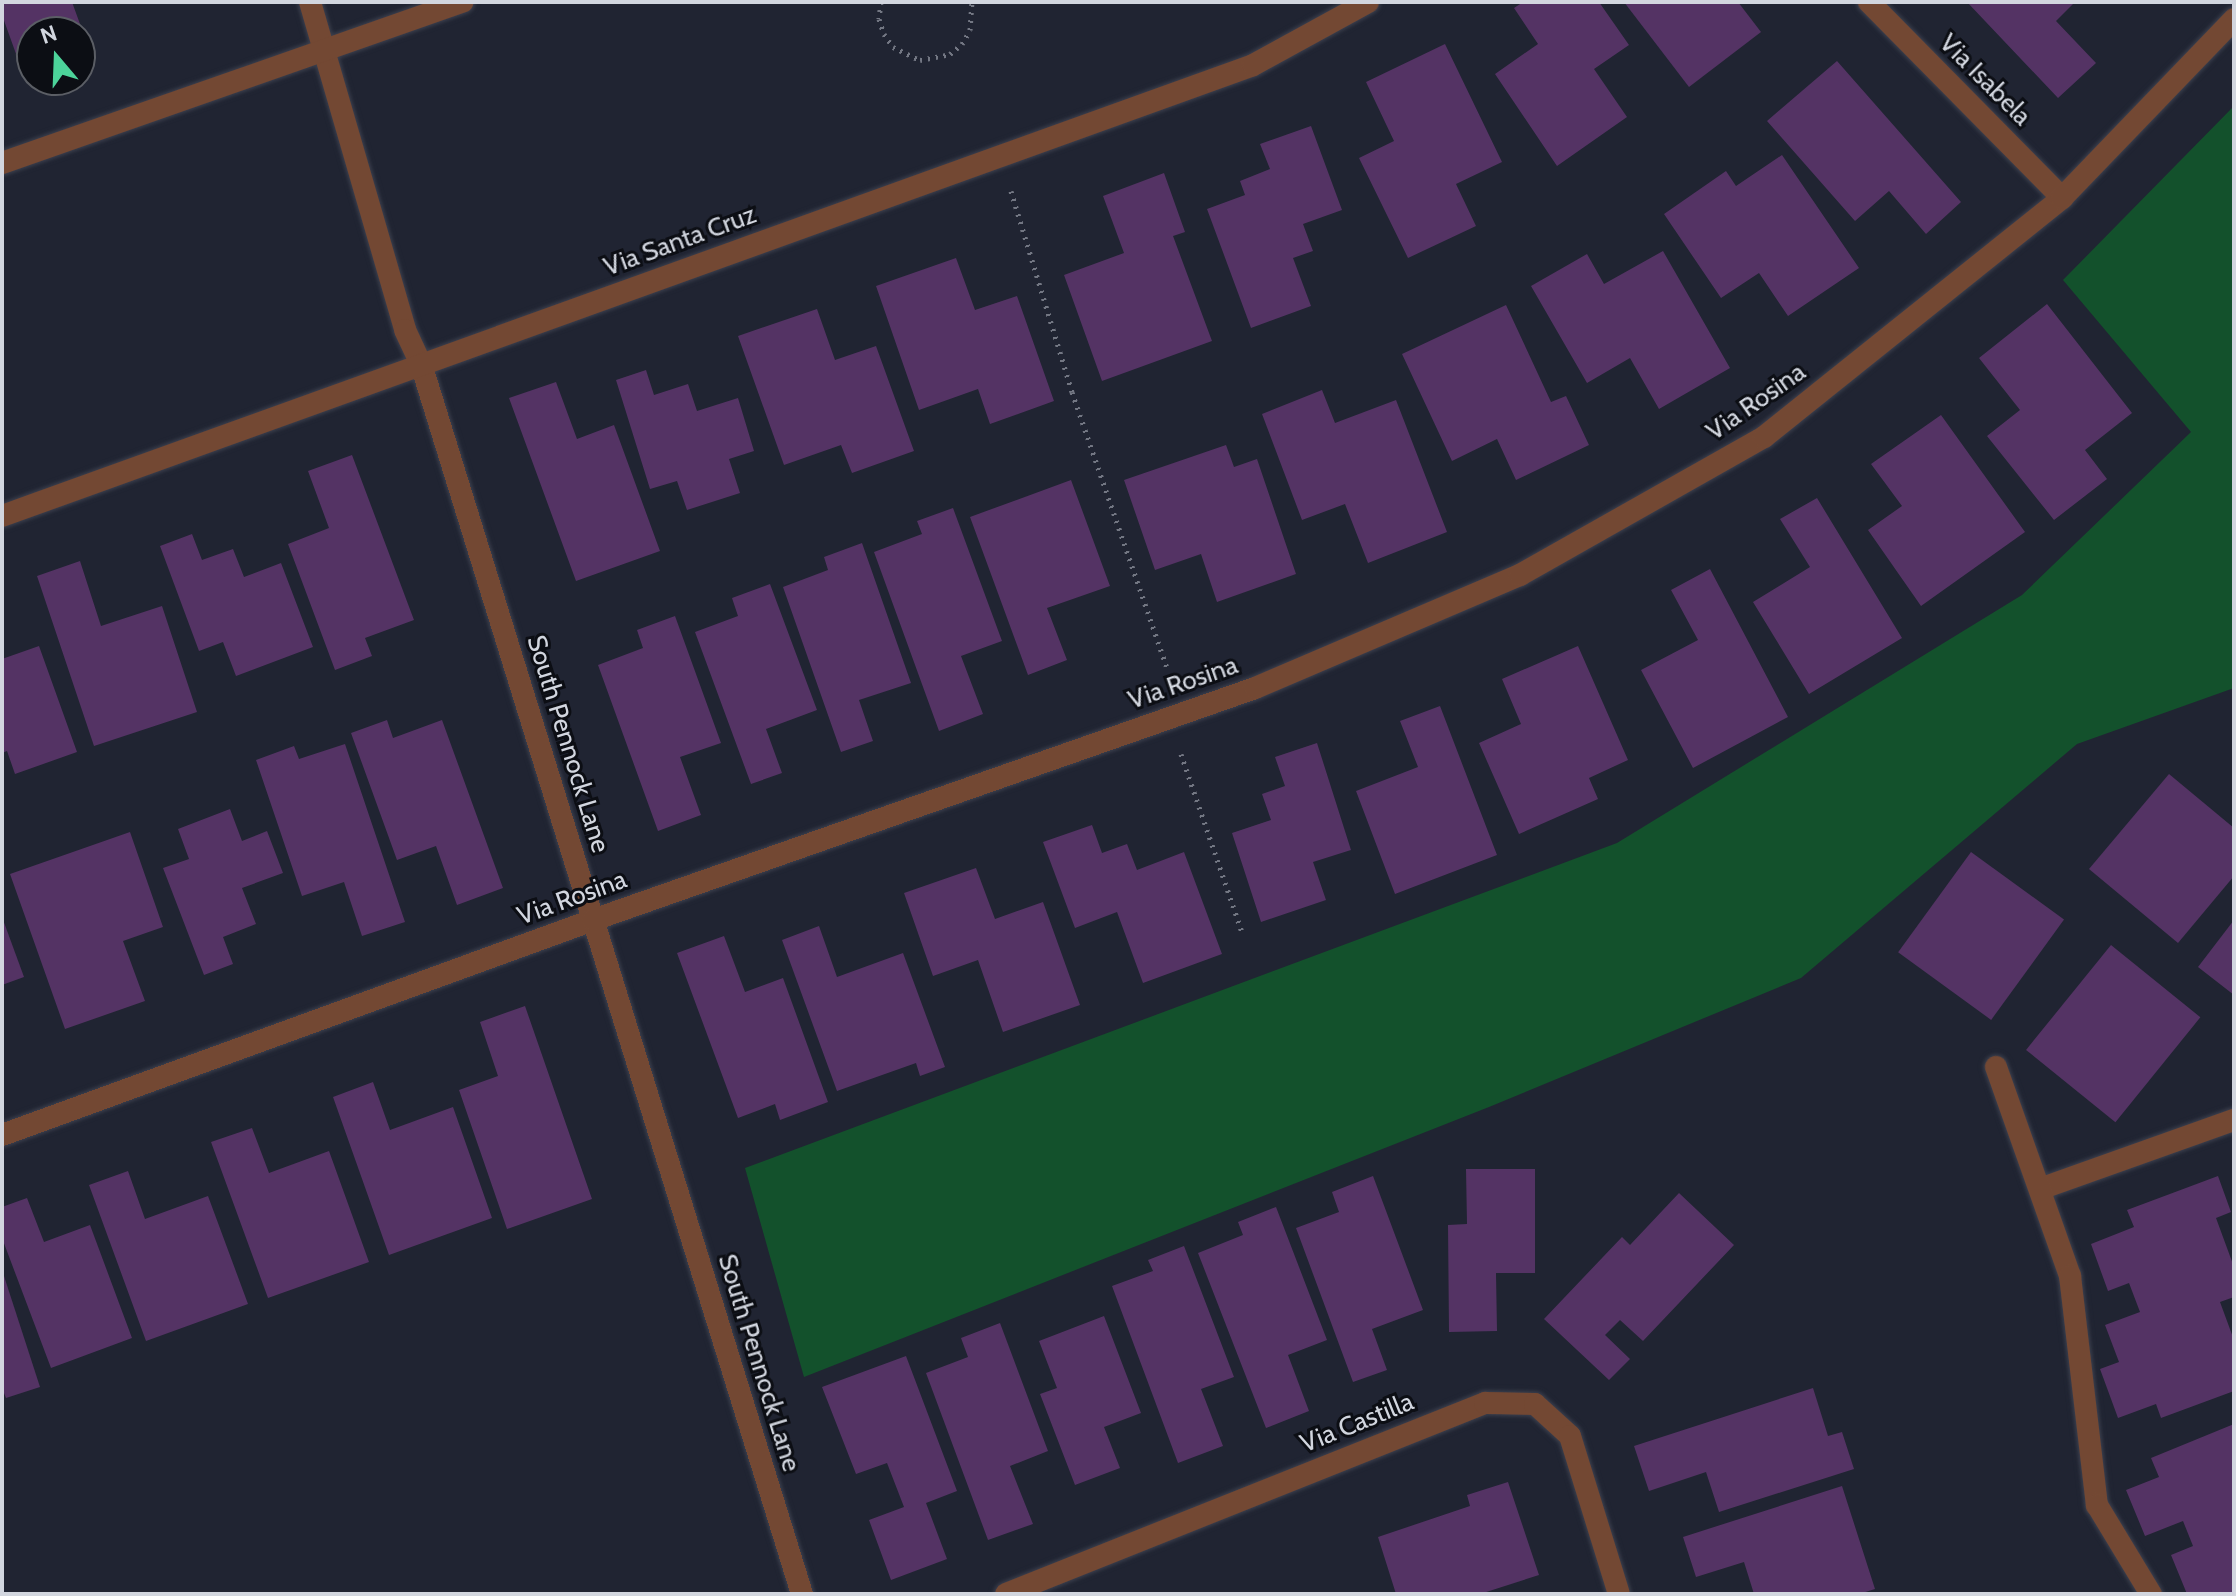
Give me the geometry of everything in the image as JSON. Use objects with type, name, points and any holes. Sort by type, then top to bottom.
[{"type":"street","name":"South Pennock Lane","points":[[310,2],[405,330],[421,364],[802,1594]]},
{"type":"street","points":[[2,163],[463,2]]},
{"type":"street","name":"Via Santa Cruz","points":[[2,516],[1253,65],[1368,2]]},
{"type":"street","name":"Via Isabela","points":[[1869,2],[2062,198]]},
{"type":"street","name":"Via Rosina","points":[[2,1135],[593,920],[1255,688],[1520,575],[1764,437],[2062,198],[2234,19]]},
{"type":"street","points":[[1996,1067],[2070,1276],[2097,1505],[2151,1594]]},
{"type":"street","points":[[2040,1189],[2234,1120]]},
{"type":"street","name":"Via Castilla","points":[[1006,1594],[1485,1403],[1535,1404],[1570,1436],[1619,1594]]},
{"type":"path","points":[[881,2],[879,19],[884,34],[893,47],[920,60],[950,54],[962,44],[970,30],[972,2]]},
{"type":"path","points":[[1011,191],[1072,392],[1167,668]]},
{"type":"path","points":[[1181,754],[1242,932]]},
{"type":"green space","points":[[2234,106],[2234,688],[2077,744],[1801,978],[1489,1107],[804,1377],[745,1168],[1617,843],[2022,595],[2191,432],[2063,280]]},
{"type":"building","points":[[2,2],[72,2],[77,16],[16,16],[16,54],[2,15]]},
{"type":"building","points":[[1523,2],[1599,2],[1629,45],[1594,69],[1627,117],[1557,166],[1495,74],[1538,44],[1514,8]]},
{"type":"building","points":[[1624,2],[1738,2],[1761,32],[1689,87]]},
{"type":"building","points":[[1967,2],[2075,2],[2056,21],[2096,63],[2058,98]]},
{"type":"building","points":[[1445,44],[1502,162],[1456,184],[1476,226],[1408,258],[1359,158],[1394,141],[1366,82]]},
{"type":"building","points":[[1837,61],[1961,202],[1926,234],[1889,191],[1855,221],[1767,121]]},
{"type":"building","points":[[1311,126],[1342,210],[1303,224],[1313,251],[1293,258],[1311,306],[1251,328],[1207,209],[1245,195],[1240,181],[1270,169],[1260,144]]},
{"type":"building","points":[[1782,155],[1859,268],[1788,316],[1759,273],[1721,298],[1664,214],[1726,171],[1736,186]]},
{"type":"building","points":[[1164,173],[1185,232],[1173,236],[1212,341],[1102,381],[1064,275],[1124,253],[1103,196]]},
{"type":"building","points":[[1663,251],[1730,368],[1659,409],[1630,358],[1587,383],[1531,286],[1587,254],[1604,284]]},
{"type":"building","points":[[956,258],[975,310],[1017,296],[1054,401],[990,424],[978,389],[919,410],[876,286]]},
{"type":"building","points":[[2047,304],[2132,413],[2085,450],[2107,479],[2054,520],[1987,436],[2020,410],[1979,358]]},
{"type":"building","points":[[1506,305],[1551,402],[1566,396],[1589,445],[1516,480],[1497,439],[1452,461],[1402,354]]},
{"type":"building","points":[[817,309],[835,360],[876,346],[914,451],[852,473],[841,445],[784,465],[738,336]]},
{"type":"building","points":[[646,370],[654,395],[688,384],[697,411],[738,398],[754,451],[729,459],[740,493],[687,510],[677,481],[650,489],[616,380]]},
{"type":"building","points":[[556,382],[577,439],[614,425],[660,551],[576,581],[509,398]]},
{"type":"building","points":[[1322,390],[1335,423],[1396,400],[1447,532],[1368,563],[1345,504],[1302,520],[1262,414]]},
{"type":"building","points":[[1941,415],[2025,532],[1921,606],[1868,530],[1902,506],[1871,464]]},
{"type":"building","points":[[1226,445],[1234,467],[1257,459],[1296,574],[1217,602],[1201,554],[1155,570],[1124,480]]},
{"type":"building","points":[[352,455],[414,620],[365,638],[372,656],[335,670],[288,544],[329,528],[308,471]]},
{"type":"building","points":[[1071,480],[1110,586],[1047,608],[1067,660],[1028,675],[970,517]]},
{"type":"building","points":[[1817,498],[1902,638],[1809,694],[1753,602],[1810,567],[1780,519]]},
{"type":"building","points":[[953,508],[1002,641],[961,656],[983,714],[939,731],[874,552],[922,534],[917,521]]},
{"type":"building","points":[[192,534],[202,560],[233,549],[244,577],[281,563],[313,647],[236,676],[223,642],[199,651],[160,546]]},
{"type":"building","points":[[862,543],[911,683],[859,700],[873,741],[841,752],[783,587],[828,570],[824,557]]},
{"type":"building","points":[[80,561],[101,626],[162,606],[197,712],[94,746],[37,576]]},
{"type":"building","points":[[1710,569],[1788,717],[1693,768],[1641,670],[1698,640],[1671,590]]},
{"type":"building","points":[[770,584],[817,710],[766,729],[782,773],[751,784],[695,632],[738,616],[732,598]]},
{"type":"building","points":[[675,616],[721,743],[680,757],[701,815],[658,831],[598,665],[643,648],[637,630]]},
{"type":"building","points":[[39,646],[77,752],[15,774],[7,751],[2,753],[2,659]]},
{"type":"building","points":[[1578,646],[1628,760],[1589,778],[1598,799],[1519,834],[1479,743],[1521,724],[1502,679]]},
{"type":"building","points":[[1440,706],[1497,855],[1395,894],[1356,791],[1418,767],[1400,721]]},
{"type":"building","points":[[387,720],[393,738],[442,720],[503,888],[457,905],[436,846],[397,860],[351,733]]},
{"type":"building","points":[[1317,743],[1351,850],[1313,862],[1326,900],[1261,922],[1232,833],[1271,820],[1262,794],[1285,786],[1275,757]]},
{"type":"building","points":[[345,744],[405,922],[362,936],[344,882],[302,896],[256,760],[294,746],[299,759]]},
{"type":"building","points":[[2169,774],[2234,828],[2234,876],[2178,943],[2089,869]]},
{"type":"building","points":[[230,809],[242,841],[267,831],[283,873],[242,888],[256,924],[223,937],[233,964],[204,975],[163,868],[189,859],[178,829]]},
{"type":"building","points":[[1092,825],[1102,853],[1127,844],[1137,870],[1184,852],[1222,954],[1143,983],[1117,912],[1075,928],[1043,842]]},
{"type":"building","points":[[130,832],[163,927],[123,941],[145,1001],[65,1029],[10,874]]},
{"type":"building","points":[[1971,852],[2064,920],[1991,1020],[1898,952]]},
{"type":"building","points":[[976,868],[995,919],[1043,902],[1080,1005],[1003,1032],[978,960],[933,976],[904,893]]},
{"type":"building","points":[[2,917],[24,977],[2,985]]},
{"type":"building","points":[[2234,920],[2234,995],[2198,967]]},
{"type":"building","points":[[819,926],[837,977],[903,953],[945,1067],[920,1076],[916,1063],[837,1091],[782,940]]},
{"type":"building","points":[[724,936],[745,992],[783,978],[828,1102],[780,1120],[775,1104],[738,1118],[677,953]]},
{"type":"building","points":[[2111,945],[2200,1017],[2115,1122],[2026,1050]]},
{"type":"building","points":[[525,1006],[592,1199],[507,1229],[459,1090],[498,1076],[480,1022]]},
{"type":"building","points":[[373,1082],[390,1130],[453,1107],[492,1218],[389,1255],[333,1097]]},
{"type":"building","points":[[252,1128],[269,1173],[329,1151],[369,1262],[268,1298],[211,1142]]},
{"type":"building","points":[[1466,1169],[1535,1169],[1535,1273],[1496,1273],[1497,1331],[1449,1332],[1448,1225],[1467,1224]]},
{"type":"building","points":[[128,1171],[145,1219],[208,1196],[248,1304],[146,1341],[89,1185]]},
{"type":"building","points":[[1373,1176],[1423,1310],[1372,1329],[1387,1370],[1353,1382],[1296,1228],[1339,1212],[1332,1192]]},
{"type":"building","points":[[2218,1176],[2231,1212],[2216,1218],[2234,1267],[2234,1297],[2220,1302],[2234,1340],[2234,1391],[2161,1418],[2156,1404],[2118,1418],[2100,1369],[2119,1362],[2105,1325],[2140,1312],[2129,1283],[2108,1291],[2091,1244],[2134,1227],[2127,1210]]},
{"type":"building","points":[[1679,1193],[1734,1245],[1643,1341],[1620,1320],[1605,1335],[1630,1359],[1609,1380],[1544,1319],[1622,1237],[1630,1245]]},
{"type":"building","points":[[27,1198],[44,1242],[90,1225],[132,1338],[51,1368],[2,1238],[2,1207]]},
{"type":"building","points":[[1276,1207],[1327,1340],[1288,1355],[1309,1411],[1266,1428],[1198,1253],[1243,1235],[1238,1222]]},
{"type":"building","points":[[1184,1246],[1234,1377],[1201,1389],[1223,1446],[1178,1463],[1112,1286],[1153,1271],[1148,1260]]},
{"type":"building","points":[[3,1273],[40,1387],[6,1398],[2,1388]]},
{"type":"building","points":[[1104,1316],[1141,1413],[1104,1427],[1120,1468],[1075,1485],[1040,1394],[1057,1388],[1039,1341]]},
{"type":"building","points":[[1000,1323],[1048,1451],[1010,1466],[1033,1524],[988,1540],[926,1373],[968,1357],[961,1338]]},
{"type":"building","points":[[906,1356],[957,1491],[926,1503],[947,1559],[891,1580],[869,1520],[904,1507],[887,1463],[856,1474],[822,1387]]},
{"type":"building","points":[[1813,1388],[1828,1436],[1842,1432],[1854,1469],[1719,1512],[1706,1472],[1649,1491],[1634,1446]]},
{"type":"building","points":[[2234,1424],[2234,1594],[2187,1594],[2171,1555],[2193,1546],[2183,1521],[2145,1536],[2126,1490],[2159,1477],[2151,1458]]},
{"type":"building","points":[[1508,1482],[1539,1575],[1480,1594],[1396,1594],[1378,1537],[1470,1506],[1467,1495]]},
{"type":"building","points":[[1842,1486],[1875,1589],[1859,1594],[1754,1594],[1744,1562],[1696,1577],[1683,1537]]}]
